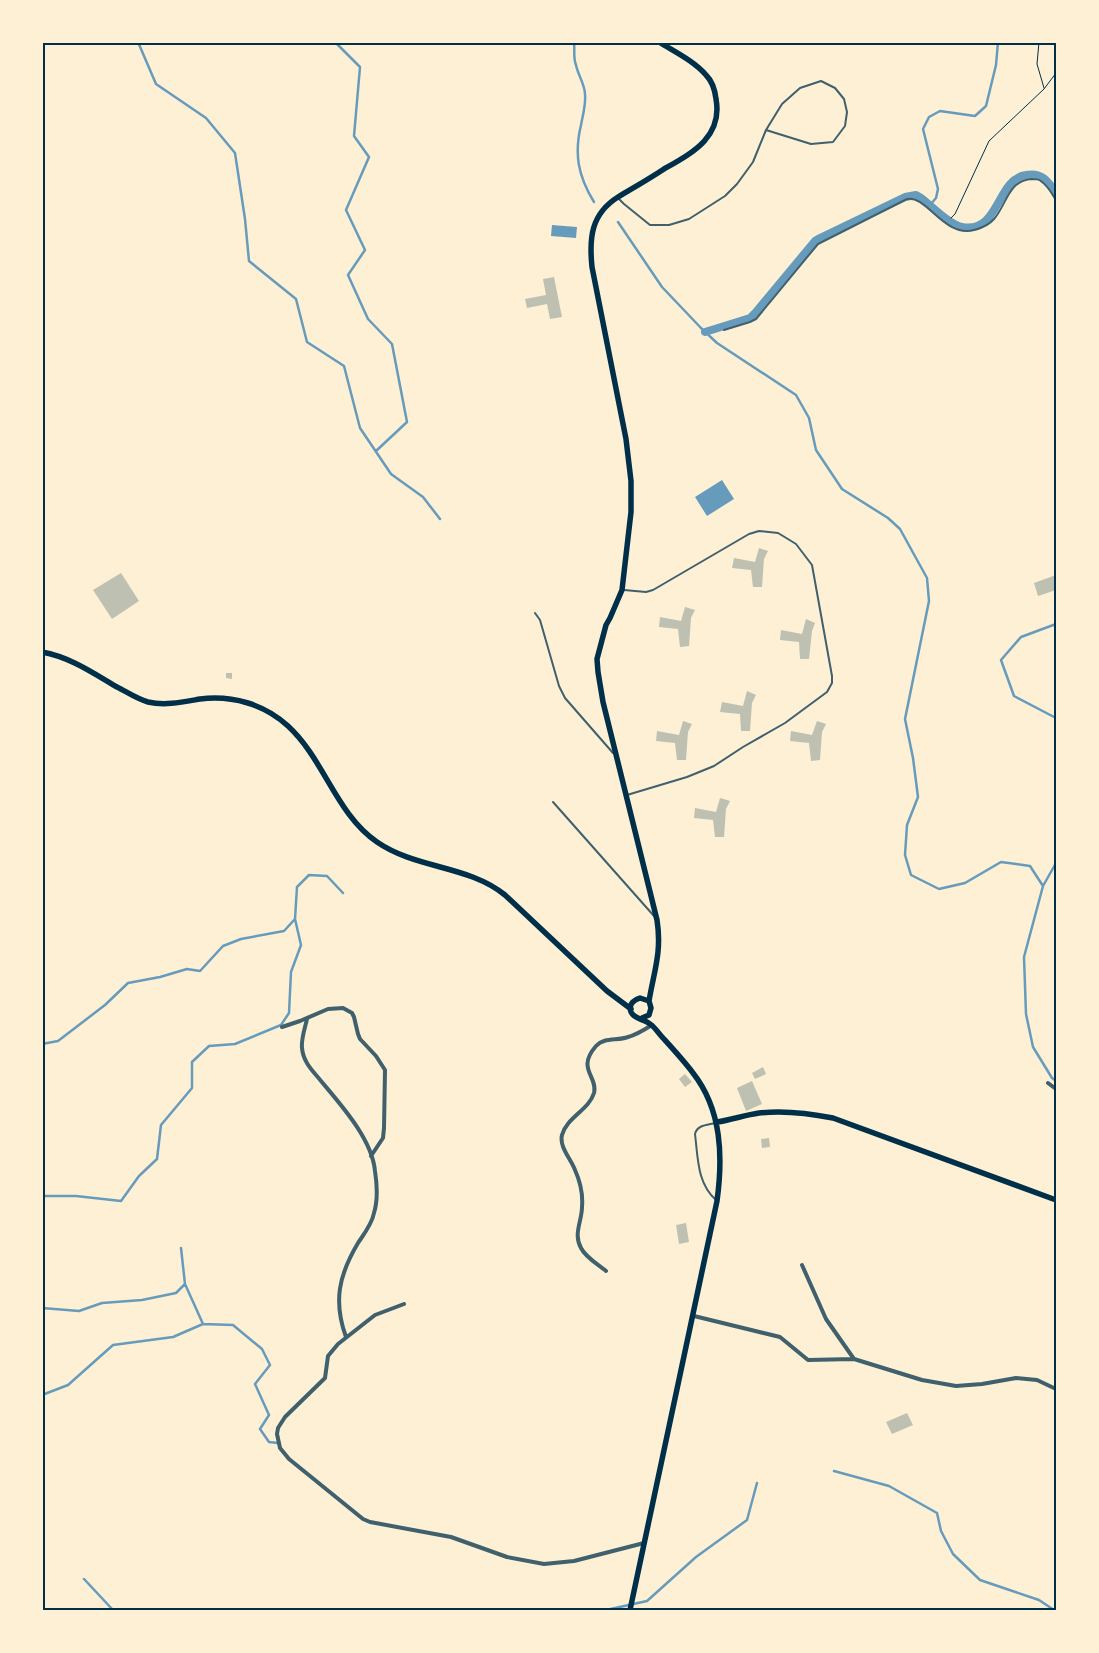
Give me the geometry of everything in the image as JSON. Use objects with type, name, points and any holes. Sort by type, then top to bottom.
[{"type":"main road","points":[[652,1025],[649,1015],[651,1008],[649,1001],[659,948],[658,920],[606,712],[597,660],[606,625],[622,590],[631,512],[631,481],[626,439],[592,267],[590,248],[594,223],[607,205],[697,149],[710,133],[716,117],[716,98],[707,76],[695,65],[659,42]]},
{"type":"main road","points":[[42,652],[69,660],[137,698],[151,703],[172,704],[210,698],[229,698],[247,702],[268,712],[283,722],[300,739],[346,810],[370,837],[387,849],[403,856],[472,877],[491,885],[509,899],[607,991],[631,1007],[634,1016],[642,1018],[652,1025],[695,1075],[709,1100],[720,1141],[717,1201],[630,1610]]},
{"type":"main road","points":[[642,998],[651,988]]},
{"type":"main road","points":[[631,1007],[636,999],[642,998],[649,1001]]},
{"type":"main road","points":[[642,1018],[649,1015]]},
{"type":"main road","points":[[716,1122],[758,1113],[781,1112],[808,1113],[833,1118],[1056,1200]]},
{"type":"street","points":[[282,1027],[328,1009],[343,1008],[354,1017],[360,1039],[376,1056],[385,1070],[383,1138],[371,1156]]},
{"type":"street","points":[[307,1018],[302,1042],[306,1061],[346,1112],[369,1147],[375,1168],[374,1213],[342,1274],[339,1313],[346,1337]]},
{"type":"street","points":[[606,1271],[581,1249],[578,1242],[577,1234],[582,1206],[579,1180],[573,1163],[563,1145],[562,1136],[572,1119],[594,1094],[594,1086],[587,1065],[594,1048],[604,1040],[630,1037],[652,1025]]},
{"type":"street","points":[[1048,1083],[1056,1089]]},
{"type":"street","points":[[802,1265],[826,1319],[854,1359]]},
{"type":"street","points":[[404,1304],[375,1315],[346,1337],[328,1356],[326,1375],[322,1381],[280,1423],[277,1438],[280,1448],[295,1465],[363,1519],[451,1538],[507,1557],[544,1564],[574,1562],[644,1543]]},
{"type":"street","points":[[694,1316],[780,1337],[808,1360],[854,1359],[922,1380],[956,1386],[1016,1378],[1037,1380],[1056,1388]]},
{"type":"lane","points":[[618,197],[650,226],[688,220],[725,196],[737,184],[753,162],[766,130],[782,104],[800,88],[821,81],[835,88],[844,99],[847,112],[845,126],[833,142],[811,144],[766,130]]},
{"type":"lane","points":[[724,330],[756,319],[814,247],[822,240],[904,200],[911,198],[919,202],[955,229],[972,231],[985,227],[993,221],[1014,186],[1020,181],[1040,180],[1056,200]]},
{"type":"lane","points":[[622,590],[646,592],[653,590],[744,536],[759,531],[778,533],[789,539],[803,552],[812,565],[832,676],[832,683],[827,692],[785,723],[714,766],[686,777],[627,795]]},
{"type":"lane","points":[[535,613],[540,620],[559,686],[565,698],[618,758]]},
{"type":"lane","points":[[554,802],[658,920]]},
{"type":"lane","points":[[716,1122],[700,1127],[695,1134],[698,1162],[704,1186],[717,1201]]},
{"type":"path","points":[[1039,42],[1037,64],[1044,89]]},
{"type":"path","points":[[951,218],[955,214],[989,141],[1044,89],[1056,73]]},
{"type":"water","points":[[552,225],[577,227],[576,238],[551,236]]},
{"type":"water","points":[[722,480],[734,499],[707,516],[695,497]]},
{"type":"building","points":[[554,277],[562,317],[550,319],[547,304],[527,308],[525,299],[546,295],[543,279]]},
{"type":"building","points":[[759,548],[768,551],[764,559],[762,587],[753,587],[751,570],[732,568],[734,558],[755,562]]},
{"type":"building","points":[[121,573],[139,601],[112,619],[93,590]]},
{"type":"building","points":[[1056,575],[1056,590],[1038,596],[1034,583]]},
{"type":"building","points":[[685,607],[695,610],[691,618],[689,646],[680,647],[678,629],[659,627],[660,617],[681,621]]},
{"type":"building","points":[[806,619],[815,623],[812,631],[809,659],[800,659],[799,642],[780,640],[781,630],[802,634]]},
{"type":"building","points":[[226,673],[232,673],[232,679],[226,678]]},
{"type":"building","points":[[747,691],[756,695],[752,703],[750,731],[741,731],[740,714],[720,712],[722,702],[743,706]]},
{"type":"building","points":[[683,721],[692,724],[688,732],[686,760],[677,760],[675,743],[656,741],[657,731],[679,735]]},
{"type":"building","points":[[817,721],[826,724],[822,732],[820,760],[811,761],[809,743],[790,741],[791,731],[812,735]]},
{"type":"building","points":[[720,798],[730,801],[726,809],[724,837],[715,837],[713,820],[694,818],[695,808],[716,812]]},
{"type":"building","points":[[763,1067],[766,1074],[755,1079],[752,1073]]},
{"type":"building","points":[[685,1074],[692,1082],[685,1087],[679,1079]]},
{"type":"building","points":[[752,1081],[762,1104],[746,1111],[737,1088]]},
{"type":"building","points":[[769,1138],[770,1147],[762,1148],[761,1139]]},
{"type":"building","points":[[686,1223],[689,1242],[679,1244],[676,1225]]},
{"type":"building","points":[[907,1413],[913,1425],[892,1434],[886,1422]]},
{"type":"waterway","points":[[138,42],[156,84],[206,118],[235,153],[249,261],[296,299],[307,342],[344,366],[360,428],[391,474],[423,497],[440,519]]},
{"type":"waterway","points":[[335,42],[360,67],[354,136],[369,157],[346,210],[365,250],[348,275],[368,319],[392,344],[407,422],[376,451]]},
{"type":"waterway","points":[[574,42],[575,62],[585,91],[578,146],[579,165],[584,183],[594,202]]},
{"type":"waterway","points":[[930,205],[936,198],[938,189],[923,129],[929,117],[940,111],[975,116],[986,106],[996,65],[998,42]]},
{"type":"waterway","points":[[705,332],[750,318],[815,241],[905,197],[916,195],[957,226],[974,227],[984,222],[991,215],[1009,186],[1016,179],[1032,174],[1040,176],[1047,181],[1056,193]]},
{"type":"waterway","points":[[618,222],[662,287],[701,328],[717,343],[796,395],[809,418],[816,450],[842,489],[888,518],[900,529],[927,578],[929,601],[905,719],[918,797],[907,825],[905,855],[911,875],[939,889],[965,883],[1001,862],[1030,866],[1043,886],[1024,957],[1026,1014],[1033,1047],[1052,1078],[1056,1081]]},
{"type":"waterway","points":[[1056,624],[1021,637],[1001,660],[1014,696],[1056,718]]},
{"type":"waterway","points":[[1043,886],[1056,863]]},
{"type":"waterway","points":[[42,1196],[76,1196],[121,1201],[139,1176],[157,1159],[161,1125],[192,1088],[192,1062],[209,1046],[235,1044],[281,1025],[289,1013],[291,972],[301,945],[295,919],[297,887],[309,875],[327,876],[343,893]]},
{"type":"waterway","points":[[42,1044],[58,1041],[105,1005],[128,983],[160,977],[187,969],[200,971],[223,946],[241,939],[284,931],[295,919]]},
{"type":"waterway","points":[[181,1248],[185,1284],[203,1324]]},
{"type":"waterway","points":[[42,1308],[79,1311],[102,1303],[142,1300],[176,1293],[185,1284]]},
{"type":"waterway","points":[[42,1395],[68,1385],[113,1345],[173,1337],[203,1324],[233,1325],[262,1349],[270,1365],[255,1384],[269,1415],[260,1429],[269,1442],[278,1443]]},
{"type":"waterway","points":[[834,1471],[889,1486],[937,1513],[941,1531],[953,1554],[980,1580],[1039,1600],[1054,1610]]},
{"type":"waterway","points":[[606,1610],[647,1601],[696,1557],[747,1520],[757,1483]]},
{"type":"waterway","points":[[84,1579],[113,1610]]}]
